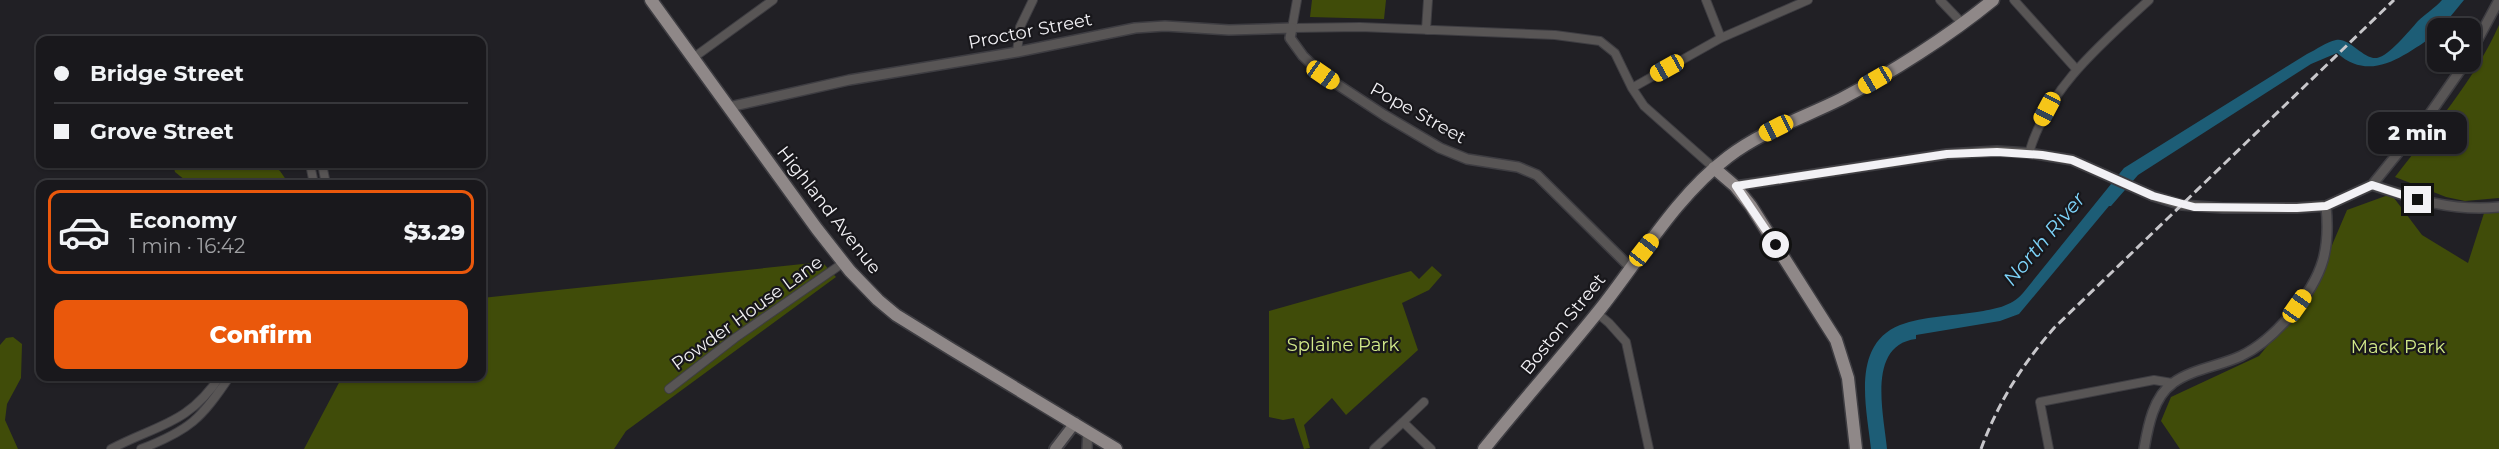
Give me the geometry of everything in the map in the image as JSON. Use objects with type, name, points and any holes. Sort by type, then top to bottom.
[{"type":"main road","name":"Highland Avenue","points":[[651,0],[843,263],[870,293],[896,315],[1116,449]]},
{"type":"main road","name":"Boston Street","points":[[1486,448],[1597,313],[1688,194],[1714,168],[1753,140],[1860,88],[1962,23],[1993,0]]},
{"type":"main road","points":[[1714,168],[1736,186],[1751,206],[1836,340],[1848,378],[1856,449]]},
{"type":"main road","points":[[1055,449],[1075,423]]},
{"type":"street","points":[[693,58],[773,0]]},
{"type":"street","points":[[1017,52],[1020,27],[1033,0]]},
{"type":"street","points":[[1292,28],[1297,0]]},
{"type":"street","points":[[1426,30],[1428,0]]},
{"type":"street","points":[[1706,0],[1721,38]]},
{"type":"street","points":[[1632,88],[1721,38],[1808,0]]},
{"type":"street","points":[[1941,0],[1962,23]]},
{"type":"street","points":[[2014,0],[2077,70]]},
{"type":"street","points":[[2029,153],[2035,133],[2047,109],[2077,70],[2149,0]]},
{"type":"street","points":[[2481,34],[2499,0]]},
{"type":"street","name":"Proctor Street","points":[[729,107],[849,80],[1017,52],[1135,28],[1165,26],[1229,30],[1328,26],[1555,35],[1600,41],[1615,53],[1632,88],[1644,105],[1714,168]]},
{"type":"street","name":"Pope Street","points":[[1292,28],[1290,38],[1313,67],[1384,115],[1457,155],[1518,167],[1537,175],[1631,268]]},
{"type":"street","points":[[1736,186],[1947,154],[2029,153],[2072,160],[2139,190],[2168,201],[2194,207],[2326,206],[2372,185],[2429,115],[2459,72]]},
{"type":"street","points":[[2372,185],[2428,203],[2455,208],[2499,207]]},
{"type":"street","points":[[2049,449],[2040,402],[2154,380],[2172,383],[2248,352],[2266,340],[2289,316],[2312,286],[2322,263],[2328,227],[2326,206]]},
{"type":"street","name":"Powder House Lane","points":[[669,388],[716,352],[843,263]]},
{"type":"street","points":[[1597,313],[1626,342],[1649,449]]},
{"type":"street","points":[[111,449],[174,422],[193,409],[210,392],[217,381]]},
{"type":"street","points":[[141,449],[184,429],[200,417],[212,404],[227,381]]},
{"type":"street","points":[[2144,449],[2154,411],[2172,383]]},
{"type":"street","points":[[1374,449],[1424,402]]},
{"type":"street","points":[[1403,422],[1431,449]]},
{"type":"street","points":[[1087,449],[1088,431]]},
{"type":"green space","points":[[1312,0],[1386,0],[1384,19],[1310,17]]},
{"type":"green space","points":[[2499,25],[2499,198],[2465,201],[2446,197],[2395,177],[2438,123],[2473,72],[2481,72],[2481,59]]},
{"type":"green space","points":[[174,168],[277,168],[286,180],[185,180],[175,172]]},
{"type":"green space","name":"Mack Park","points":[[2391,194],[2422,235],[2468,263],[2485,210],[2499,211],[2499,449],[2180,449],[2161,421],[2171,397],[2259,356],[2312,292],[2347,210]]},
{"type":"green space","points":[[822,262],[836,277],[626,431],[614,449],[304,449],[340,381],[486,381],[486,298]]},
{"type":"green space","name":"Splaine Park","points":[[1432,266],[1442,275],[1429,290],[1402,303],[1418,350],[1346,415],[1332,398],[1304,425],[1310,448],[1304,449],[1294,418],[1283,420],[1269,417],[1269,311],[1411,271],[1419,279]]},
{"type":"green space","points":[[13,337],[22,344],[21,378],[7,404],[5,420],[18,449],[0,449],[0,345],[6,338]]},
{"type":"water","points":[[2442,0],[2464,0],[2449,18],[2427,18],[2427,40],[2401,57],[2376,66],[2363,66],[2350,62],[2337,53],[2311,64],[2138,175],[2109,206],[2019,314],[2000,321],[1916,335],[1916,339],[1900,344],[1890,354],[1884,367],[1882,401],[1887,449],[1871,449],[1865,380],[1868,362],[1874,347],[1884,334],[1909,322],[1990,310],[2013,301],[2023,293],[2124,168],[2329,42],[2341,40],[2372,58],[2382,56]]},
{"type":"railway","points":[[1981,449],[1995,416],[2012,386],[2031,356],[2054,328],[2394,0]]},
{"type":"route","points":[[1776,245],[1736,186],[1947,154],[2010,152],[2072,160],[2153,196],[2194,207],[2326,206],[2372,185],[2418,200]]},
{"type":"water label","name":"North River","points":[[2044,239]]}]
